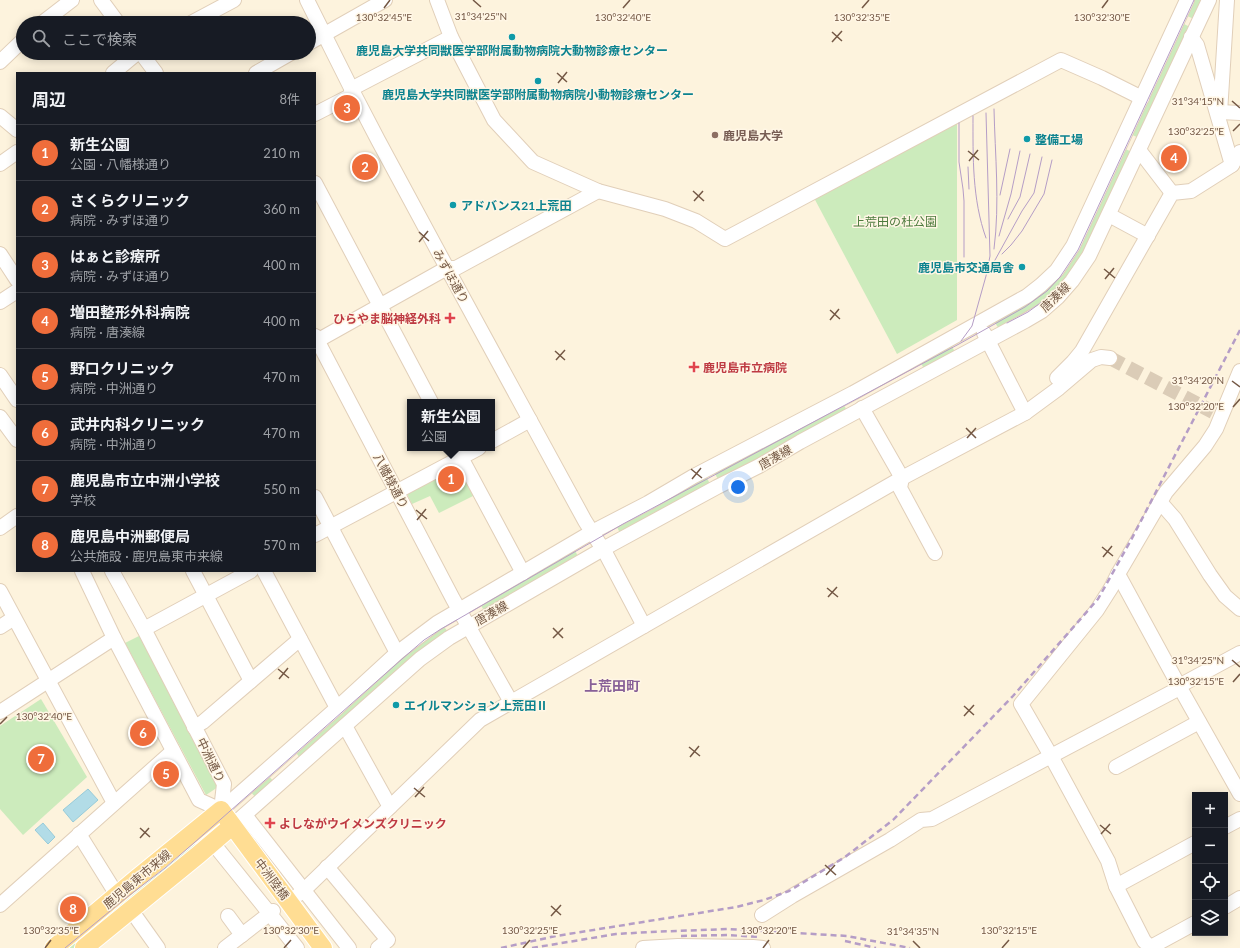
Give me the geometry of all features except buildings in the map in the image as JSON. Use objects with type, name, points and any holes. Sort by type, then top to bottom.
[{"type":"main road","name":"中洲陸橋","points":[[221,810],[238,820],[323,948]]},
{"type":"main road","name":"鹿児島東市来線","points":[[54,948],[221,810]]},
{"type":"main road","name":"鹿児島東市来線","points":[[84,948],[238,820]]},
{"type":"street","points":[[51,16],[72,0]]},
{"type":"street","points":[[100,0],[113,16]]},
{"type":"street","points":[[204,16],[234,0]]},
{"type":"street","name":"みずほ通り","points":[[307,0],[315,16]]},
{"type":"street","points":[[316,39],[385,0]]},
{"type":"street","points":[[437,0],[451,36],[494,120],[533,162],[598,191],[666,209],[696,222],[725,239],[1061,60],[1142,98]]},
{"type":"street","name":"唐湊線","points":[[221,810],[337,708],[397,652],[437,623],[592,532],[648,503],[694,476],[853,393],[1027,296],[1041,285],[1057,270],[1073,246],[1187,0]]},
{"type":"street","name":"唐湊線","points":[[238,820],[420,660],[449,638],[603,549],[759,466],[862,408],[989,341],[1042,311],[1058,297],[1072,281],[1089,256],[1208,0]]},
{"type":"street","points":[[1220,118],[1227,0]]},
{"type":"street","name":"みずほ通り","points":[[316,18],[352,92],[446,268],[585,521],[603,549],[644,626]]},
{"type":"street","points":[[316,113],[451,36]]},
{"type":"street","points":[[1191,37],[1197,45],[1220,118],[1232,165]]},
{"type":"street","points":[[0,62],[16,47]]},
{"type":"street","points":[[114,72],[129,60]]},
{"type":"street","points":[[146,60],[155,72]]},
{"type":"street","points":[[258,72],[279,60]]},
{"type":"street","points":[[1220,118],[1240,113]]},
{"type":"street","points":[[0,116],[16,129]]},
{"type":"street","points":[[1139,150],[1172,194]]},
{"type":"street","points":[[1172,194],[1191,191],[1232,165],[1240,152]]},
{"type":"street","points":[[0,164],[16,153]]},
{"type":"street","points":[[316,185],[430,399]]},
{"type":"street","points":[[316,340],[380,306],[446,268],[456,268],[598,191]]},
{"type":"street","points":[[1025,412],[1034,398],[1059,376],[1082,351],[1172,194]]},
{"type":"street","points":[[1108,215],[1148,236]]},
{"type":"street","points":[[0,254],[16,278]]},
{"type":"street","points":[[0,302],[16,292]]},
{"type":"street","points":[[978,323],[989,341],[1025,412]]},
{"type":"street","name":"八幡様通り","points":[[316,340],[459,610],[511,702]]},
{"type":"street","points":[[301,892],[480,720],[902,478],[1025,412],[1059,388],[1092,360],[1101,357],[1110,358]]},
{"type":"street","points":[[1192,925],[1151,947],[1144,941],[1116,886],[1108,861],[1021,704],[1097,610],[1166,492],[1205,446],[1216,429],[1217,415],[1240,371]]},
{"type":"street","points":[[0,375],[16,399]]},
{"type":"street","points":[[862,408],[902,478],[900,488],[935,553]]},
{"type":"street","points":[[0,417],[16,439]]},
{"type":"street","points":[[495,439],[530,420]]},
{"type":"street","points":[[316,534],[397,492],[459,453],[524,573]]},
{"type":"street","points":[[316,499],[397,652]]},
{"type":"street","points":[[1160,502],[1178,524],[1217,586],[1225,596],[1240,608]]},
{"type":"street","points":[[0,528],[16,517]]},
{"type":"street","points":[[82,572],[114,638],[199,800],[221,810]]},
{"type":"street","name":"中洲通り","points":[[113,572],[144,629],[224,784],[221,810]]},
{"type":"street","points":[[194,572],[251,681]]},
{"type":"street","points":[[144,629],[249,572]]},
{"type":"street","points":[[265,572],[337,708]]},
{"type":"street","points":[[1118,574],[1240,794]]},
{"type":"street","points":[[0,591],[114,803]]},
{"type":"street","points":[[0,627],[14,618]]},
{"type":"street","points":[[0,712],[114,638]]},
{"type":"street","points":[[194,727],[203,722],[300,638]]},
{"type":"street","points":[[762,915],[792,896],[890,840],[921,820],[932,819],[1174,691],[1180,686],[1240,653]]},
{"type":"street","points":[[1116,768],[1199,722]]},
{"type":"street","points":[[345,726],[390,807]]},
{"type":"street","points":[[0,905],[173,751]]},
{"type":"street","points":[[1228,825],[1240,819]]},
{"type":"street","points":[[238,820],[349,948]]},
{"type":"street","points":[[78,834],[117,895]]},
{"type":"street","points":[[212,842],[271,912],[297,948]]},
{"type":"street","points":[[1116,886],[1192,845]]},
{"type":"street","points":[[327,868],[388,940],[378,948]]},
{"type":"street","points":[[1228,904],[1240,898]]},
{"type":"street","points":[[131,910],[158,948]]},
{"type":"street","points":[[225,948],[271,912]]},
{"type":"street","points":[[228,916],[242,935]]},
{"type":"street","points":[[643,948],[678,946],[763,948]]},
{"type":"green space","points":[[1192,0],[1203,0],[1194,19],[1185,15]]},
{"type":"green space","points":[[1182,23],[1190,27],[1139,138],[1130,134]]},
{"type":"green space","name":"上荒田の杜公園","points":[[957,119],[957,320],[897,354],[813,196]]},
{"type":"green space","points":[[1123,148],[1132,152],[1085,253],[1051,297],[1029,313],[999,329],[994,321],[1045,290]]},
{"type":"green space","points":[[950,343],[955,352],[924,369],[920,361]]},
{"type":"green space","points":[[843,403],[847,411],[719,481],[714,472]]},
{"type":"green space","points":[[459,465],[477,494],[439,513],[430,496],[412,504],[408,493]]},
{"type":"green space","points":[[706,476],[710,484],[620,533],[616,525]]},
{"type":"green space","points":[[574,549],[579,558],[484,611],[480,603]]},
{"type":"green space","points":[[442,624],[448,632],[300,758],[294,750],[412,646]]},
{"type":"green space","points":[[143,634],[221,785],[206,795],[125,643]]},
{"type":"green space","points":[[41,699],[87,777],[23,835],[0,809],[0,726]]},
{"type":"green space","points":[[268,775],[274,782],[256,798],[250,791]]},
{"type":"green space","points":[[193,841],[199,848],[76,948],[61,948]]},
{"type":"water","points":[[88,789],[98,800],[73,822],[63,810]]},
{"type":"water","points":[[43,823],[55,837],[48,844],[35,830]]},
{"type":"tunnel","points":[[1110,358],[1213,412]]},
{"type":"tram line","points":[[65,948],[165,868],[424,640],[623,524],[959,344],[1025,307],[1047,291],[1060,277],[1078,250],[1194,0]]},
{"type":"tram line","points":[[994,109],[997,179],[997,214],[994,249]]},
{"type":"tram line","points":[[961,341],[972,326],[990,256],[986,113]]},
{"type":"tram line","points":[[973,116],[974,178],[978,208],[986,238]]},
{"type":"tram line","points":[[959,123],[959,162],[964,201],[964,257]]},
{"type":"tram line","points":[[1000,195],[1010,149]]},
{"type":"tram line","points":[[999,236],[1011,194],[1020,151]]},
{"type":"tram line","points":[[1008,219],[1020,197],[1030,154]]},
{"type":"tram line","points":[[989,271],[1022,211],[1034,193],[1042,157]]},
{"type":"tram line","points":[[1002,254],[1022,231],[1044,194],[1052,160]]},
{"type":"tram line","points":[[968,167],[969,189]]},
{"type":"tram line","points":[[1007,323],[1028,312],[1046,299]]},
{"type":"railway","points":[[501,948],[556,936],[736,907],[764,900],[789,891],[845,857],[893,820],[1013,696],[1098,599],[1131,540],[1240,330]]},
{"type":"railway","points":[[532,948],[616,934],[728,929],[847,936],[910,948]]},
{"type":"railway","points":[[681,936],[727,935],[759,937]]},
{"type":"railway","points":[[845,941],[876,948]]},
{"type":"place","name":"鹿児島大学共同獣医学部附属動物病院大動物診療センター","points":[[512,37]]},
{"type":"place","name":"鹿児島大学共同獣医学部附属動物病院小動物診療センター","points":[[538,81]]},
{"type":"place","name":"はぁと診療所","points":[[347,108]]},
{"type":"place","name":"鹿児島大学","points":[[715,135]]},
{"type":"place","name":"整備工場","points":[[1027,139]]},
{"type":"place","name":"増田整形外科病院","points":[[1174,158]]},
{"type":"place","name":"さくらクリニック","points":[[365,167]]},
{"type":"place","name":"アドバンス21上荒田","points":[[453,205]]},
{"type":"place","name":"鹿児島市交通局舎","points":[[1022,267]]},
{"type":"place","name":"ひらやま脳神経外科","points":[[450,318]]},
{"type":"place","name":"鹿児島市立病院","points":[[694,367]]},
{"type":"place","name":"新生公園","points":[[451,479]]},
{"type":"place","name":"エイルマンション上荒田Ⅱ","points":[[396,705]]},
{"type":"place","name":"武井内科クリニック","points":[[143,733]]},
{"type":"place","name":"鹿児島市立中洲小学校","points":[[41,759]]},
{"type":"place","name":"野口クリニック","points":[[166,774]]},
{"type":"place","name":"よしながウイメンズクリニック","points":[[270,823]]},
{"type":"place","name":"鹿児島中洲郵便局","points":[[73,909]]},
{"type":"district","name":"上荒田町","points":[[612,685]]}]
